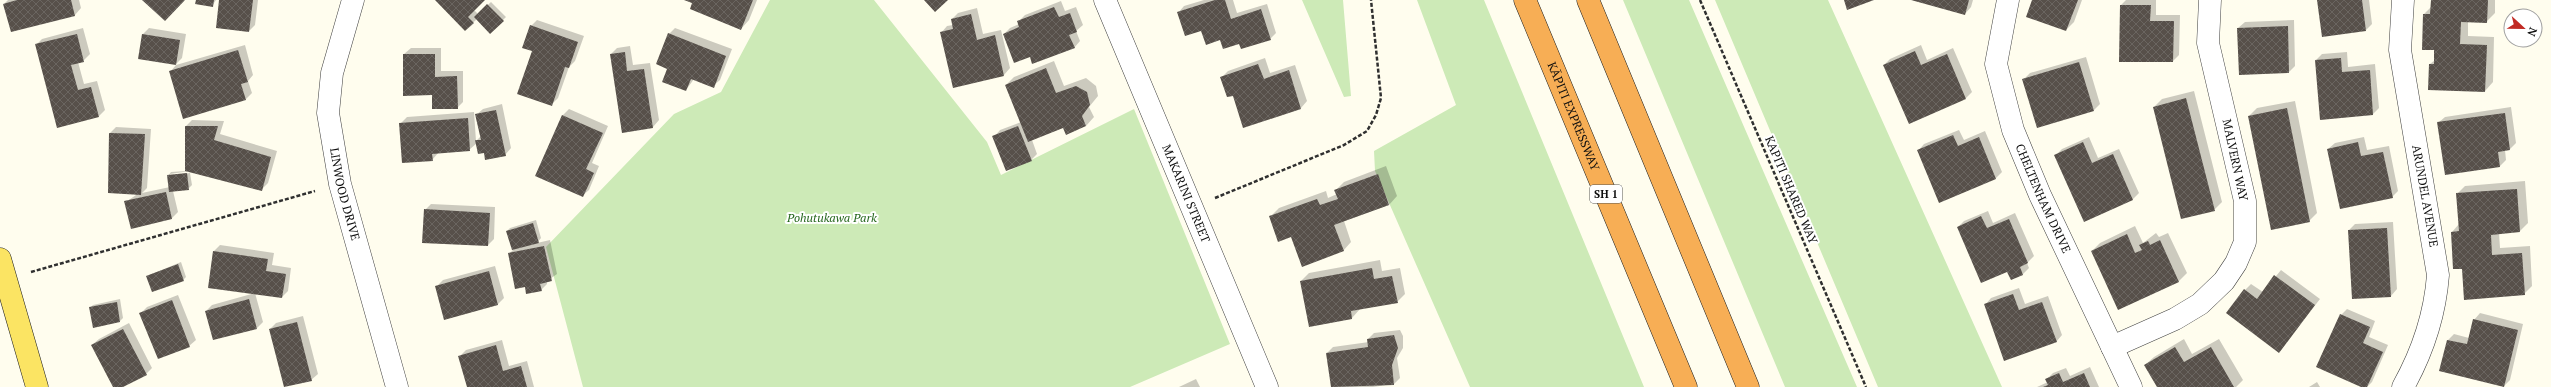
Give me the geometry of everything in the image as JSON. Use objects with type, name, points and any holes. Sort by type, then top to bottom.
[{"type":"highway","name":"KĀPITI EXPRESSWAY","points":[[1525,0],[1686,387]]},
{"type":"highway","points":[[1588,0],[1748,387]]},
{"type":"main road","points":[[3,269],[37,387]]},
{"type":"street","name":"LINWOOD DRIVE","points":[[353,0],[332,73],[328,113],[340,184],[397,387]]},
{"type":"street","name":"MAKARINI STREET","points":[[1105,0],[1267,387]]},
{"type":"street","name":"CHELTENHAM DRIVE","points":[[2008,0],[1996,64],[2013,130],[2040,195],[2131,387]]},
{"type":"street","name":"MALVERN WAY","points":[[2112,347],[2175,319],[2200,304],[2224,281],[2236,263],[2245,242],[2245,201],[2208,43],[2210,0]]},
{"type":"street","name":"ARUNDEL AVENUE","points":[[2403,0],[2400,50],[2438,275],[2436,303],[2413,368],[2403,387]]},
{"type":"path","points":[[1193,208],[1344,145],[1367,131],[1376,115],[1381,98],[1371,0]]},
{"type":"path","name":"KAPITI SHARED WAY","points":[[1700,0],[1866,387]]},
{"type":"path","points":[[3,269],[340,184]]},
{"type":"green space","name":"Pohutukawa Park","points":[[770,0],[874,0],[987,142],[1001,175],[1134,109],[1230,344],[1130,387],[583,387],[546,247],[674,114],[721,92]]},
{"type":"green space","points":[[1302,0],[1343,0],[1351,96],[1344,97]]},
{"type":"green space","points":[[1417,0],[1484,0],[1644,387],[1470,387],[1375,171],[1374,151],[1456,105]]},
{"type":"green space","points":[[1623,0],[1689,0],[1857,387],[1785,387]]},
{"type":"green space","points":[[1715,0],[1828,0],[2002,387],[1878,387]]},
{"type":"building","points":[[17,0],[71,0],[75,16],[11,32],[3,4]]},
{"type":"building","points":[[142,0],[185,0],[165,21]]},
{"type":"building","points":[[196,0],[214,0],[213,7],[195,4]]},
{"type":"building","points":[[219,0],[253,0],[249,32],[216,28]]},
{"type":"building","points":[[435,0],[485,0],[468,17],[474,23],[465,31]]},
{"type":"building","points":[[684,0],[753,0],[741,30],[690,9],[692,3]]},
{"type":"building","points":[[924,0],[948,0],[935,12]]},
{"type":"building","points":[[1215,0],[1225,0],[1231,19],[1261,9],[1271,40],[1241,49],[1239,44],[1223,49],[1220,40],[1206,45],[1201,31],[1185,36],[1177,12]]},
{"type":"building","points":[[1844,0],[1874,0],[1847,10]]},
{"type":"building","points":[[1911,0],[1969,0],[1965,15]]},
{"type":"building","points":[[2032,0],[2078,0],[2066,31],[2026,17]]},
{"type":"building","points":[[2317,0],[2362,0],[2366,31],[2322,37]]},
{"type":"building","points":[[2431,0],[2488,0],[2487,23],[2461,22],[2460,44],[2487,45],[2485,92],[2428,90],[2429,64],[2434,64],[2434,50],[2422,50],[2423,14],[2430,14]]},
{"type":"building","points":[[487,4],[504,21],[490,34],[474,17]]},
{"type":"building","points":[[2120,5],[2151,5],[2150,21],[2174,21],[2173,62],[2119,62]]},
{"type":"building","points":[[1054,7],[1059,17],[1070,13],[1077,32],[1069,35],[1075,48],[1032,64],[1030,57],[1014,63],[1003,34],[1019,27],[1017,21]]},
{"type":"building","points":[[971,14],[977,40],[995,35],[1004,76],[953,88],[940,32],[953,29],[951,19]]},
{"type":"building","points":[[530,25],[578,42],[569,68],[565,67],[552,106],[517,94],[532,51],[522,48]]},
{"type":"building","points":[[2288,26],[2289,73],[2239,75],[2237,28]]},
{"type":"building","points":[[668,33],[726,56],[714,88],[691,79],[686,91],[662,82],[667,69],[656,64]]},
{"type":"building","points":[[77,34],[84,62],[71,65],[78,90],[91,87],[99,117],[57,128],[35,44]]},
{"type":"building","points":[[142,34],[180,40],[176,65],[138,59]]},
{"type":"building","points":[[238,50],[248,82],[241,84],[246,100],[183,119],[169,71]]},
{"type":"building","points":[[1915,51],[1921,65],[1947,54],[1966,99],[1909,124],[1883,65]]},
{"type":"building","points":[[625,52],[627,71],[644,69],[653,128],[622,133],[610,54]]},
{"type":"building","points":[[403,54],[435,54],[435,77],[457,76],[458,109],[432,109],[432,95],[403,96]]},
{"type":"building","points":[[2341,58],[2342,72],[2370,70],[2373,115],[2320,120],[2315,60]]},
{"type":"building","points":[[2079,62],[2094,111],[2037,128],[2022,79]]},
{"type":"building","points":[[1258,64],[1264,79],[1289,70],[1301,109],[1243,128],[1233,96],[1227,97],[1220,77]]},
{"type":"building","points":[[1046,68],[1056,93],[1076,86],[1087,92],[1090,105],[1082,116],[1086,126],[1066,135],[1063,128],[1028,142],[1005,85]]},
{"type":"building","points":[[2186,98],[2215,211],[2181,219],[2153,107]]},
{"type":"building","points":[[2287,108],[2310,222],[2271,230],[2248,116]]},
{"type":"building","points":[[496,110],[506,156],[485,160],[484,153],[478,154],[475,140],[481,140],[475,114]]},
{"type":"building","points":[[2505,113],[2510,150],[2498,152],[2500,167],[2445,175],[2437,122]]},
{"type":"building","points":[[562,115],[603,133],[586,169],[594,173],[583,197],[535,176]]},
{"type":"building","points":[[468,118],[470,151],[432,154],[433,161],[402,163],[399,123]]},
{"type":"building","points":[[185,126],[218,126],[214,140],[271,157],[262,191],[185,171]]},
{"type":"building","points":[[1018,126],[1032,161],[1006,171],[992,136]]},
{"type":"building","points":[[109,133],[145,134],[141,195],[108,193]]},
{"type":"building","points":[[1953,135],[1958,146],[1979,137],[1996,179],[1939,203],[1917,150]]},
{"type":"building","points":[[2083,142],[2092,163],[2113,154],[2133,200],[2084,222],[2054,155]]},
{"type":"building","points":[[2358,142],[2361,156],[2383,152],[2393,198],[2340,209],[2327,149]]},
{"type":"building","points":[[187,173],[189,190],[169,192],[167,175]]},
{"type":"building","points":[[1378,174],[1389,205],[1334,225],[1344,251],[1302,267],[1291,237],[1278,242],[1269,216],[1317,199],[1320,205],[1338,199],[1334,190]]},
{"type":"building","points":[[2517,189],[2520,232],[2491,235],[2492,255],[2522,253],[2525,295],[2464,300],[2462,269],[2453,269],[2451,232],[2459,231],[2456,193]]},
{"type":"building","points":[[166,192],[172,219],[131,229],[124,201]]},
{"type":"building","points":[[424,209],[490,213],[488,246],[422,243]]},
{"type":"building","points":[[1981,216],[1987,228],[2009,219],[2028,263],[2020,267],[2023,275],[2011,280],[2007,272],[1981,283],[1957,227]]},
{"type":"building","points":[[533,223],[539,243],[512,250],[506,231]]},
{"type":"building","points":[[2387,228],[2391,297],[2352,299],[2348,230]]},
{"type":"building","points":[[2127,234],[2135,253],[2142,250],[2139,245],[2148,241],[2150,245],[2160,240],[2179,282],[2118,310],[2091,251]]},
{"type":"building","points":[[544,246],[552,281],[540,284],[542,291],[526,294],[525,287],[515,289],[508,253]]},
{"type":"building","points":[[213,251],[268,259],[266,271],[286,274],[282,298],[208,288]]},
{"type":"building","points":[[178,264],[184,281],[152,292],[146,276]]},
{"type":"building","points":[[1372,268],[1374,279],[1392,276],[1398,303],[1351,311],[1352,319],[1309,327],[1300,281]]},
{"type":"building","points":[[489,271],[498,305],[444,320],[435,286]]},
{"type":"building","points":[[2274,275],[2315,305],[2279,353],[2226,313],[2244,289],[2257,299]]},
{"type":"building","points":[[2013,294],[2019,310],[2042,302],[2057,342],[2004,361],[1984,304]]},
{"type":"building","points":[[249,299],[257,329],[213,340],[205,311]]},
{"type":"building","points":[[172,300],[190,347],[158,359],[139,313]]},
{"type":"building","points":[[117,302],[120,322],[93,328],[89,307]]},
{"type":"building","points":[[2340,314],[2370,327],[2363,343],[2383,352],[2367,387],[2361,387],[2316,367]]},
{"type":"building","points":[[2473,319],[2518,330],[2504,387],[2439,371],[2447,340],[2467,344]]},
{"type":"building","points":[[297,322],[312,381],[284,387],[269,329]]},
{"type":"building","points":[[123,329],[147,375],[123,387],[113,387],[91,345]]},
{"type":"building","points":[[1394,335],[1398,348],[1392,365],[1394,385],[1331,387],[1326,353],[1368,347],[1367,339]]},
{"type":"building","points":[[496,345],[503,371],[521,366],[527,387],[467,387],[458,356]]},
{"type":"building","points":[[2175,347],[2184,362],[2211,347],[2234,387],[2157,387],[2144,365]]},
{"type":"building","points":[[2059,373],[2063,382],[2084,373],[2090,387],[2043,387],[2048,385],[2045,379]]}]
